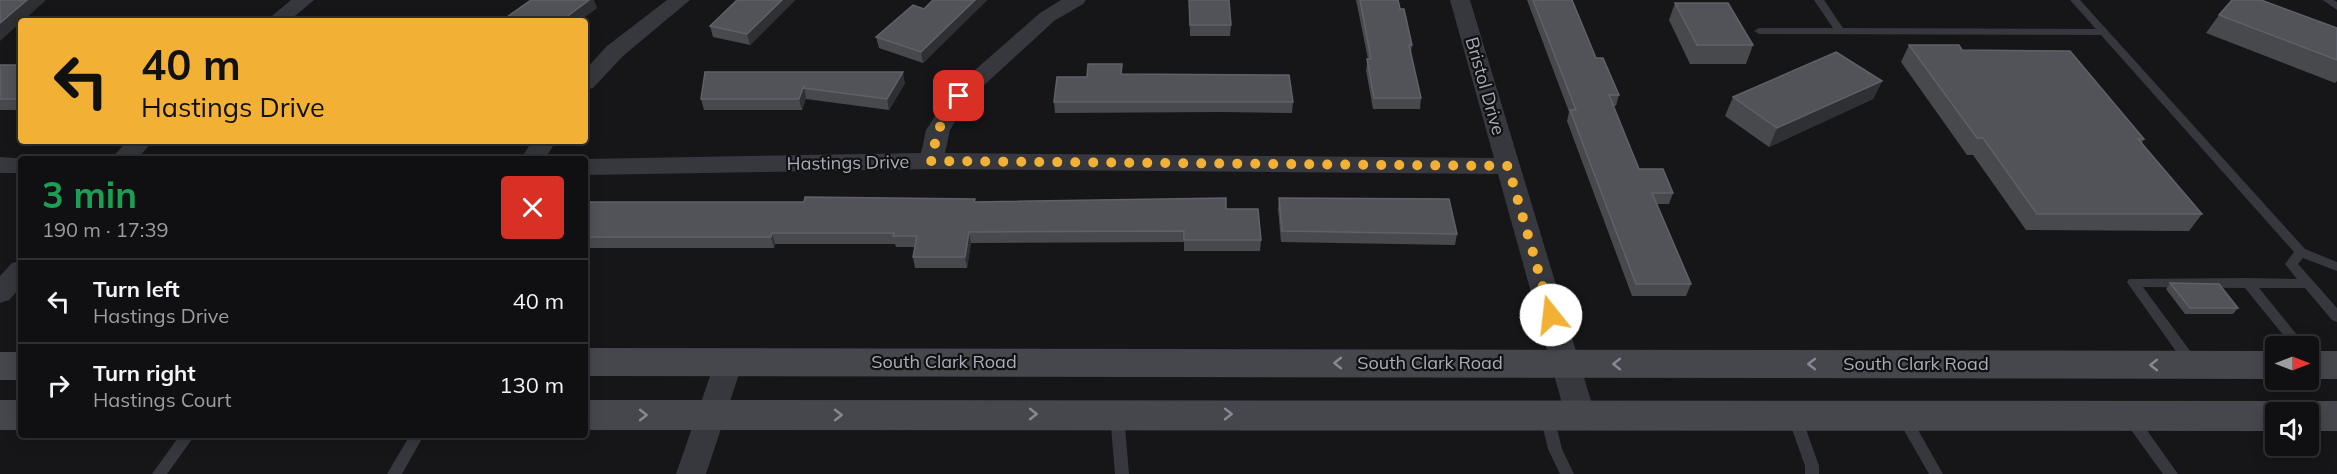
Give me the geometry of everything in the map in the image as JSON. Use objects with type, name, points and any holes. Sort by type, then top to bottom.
[{"type":"main road","name":"South Clark Road","points":[[588,362],[2265,365]]},
{"type":"main road","points":[[0,366],[18,366]]},
{"type":"main road","points":[[0,415],[18,415]]},
{"type":"main road","points":[[588,415],[2265,416]]},
{"type":"main road","points":[[2319,416],[2337,416]]},
{"type":"street","points":[[280,18],[304,0]]},
{"type":"street","points":[[588,80],[615,51],[680,0]]},
{"type":"street","points":[[931,161],[938,130],[959,96],[1047,17],[1076,0]]},
{"type":"street","name":"Bristol Drive","points":[[1460,0],[1566,363],[1563,414]]},
{"type":"street","points":[[126,156],[138,144]]},
{"type":"street","name":"Hastings Drive","points":[[588,167],[931,161],[1508,166]]},
{"type":"street","points":[[0,165],[18,165]]},
{"type":"street","points":[[0,293],[18,273]]},
{"type":"street","points":[[691,474],[729,362]]},
{"type":"lane","points":[[1819,0],[1840,32]]},
{"type":"lane","points":[[2075,0],[2301,252],[2337,267]]},
{"type":"lane","points":[[2328,0],[2337,7]]},
{"type":"lane","points":[[1759,31],[2103,32]]},
{"type":"lane","points":[[2301,252],[2291,264],[2337,317]]},
{"type":"lane","points":[[2194,365],[2133,282],[2308,284]]},
{"type":"lane","points":[[2247,282],[2293,336]]},
{"type":"lane","points":[[1117,414],[1122,474]]},
{"type":"lane","points":[[1563,414],[1555,449],[1566,474]]},
{"type":"lane","points":[[1794,414],[1812,466],[1812,474]]},
{"type":"lane","points":[[1902,415],[1936,474]]},
{"type":"lane","points":[[2129,415],[2170,474]]},
{"type":"lane","points":[[159,474],[186,438]]},
{"type":"lane","points":[[394,474],[415,438]]},
{"type":"building","points":[[0,0],[27,0],[0,23]]},
{"type":"building","points":[[531,0],[589,0],[565,18],[507,17]]},
{"type":"building","points":[[737,0],[782,0],[747,34],[710,26]]},
{"type":"building","points":[[933,0],[975,0],[921,52],[876,37],[913,5],[924,9]]},
{"type":"building","points":[[1189,0],[1229,0],[1231,25],[1190,25]]},
{"type":"building","points":[[1360,0],[1398,0],[1400,9],[1404,9],[1412,45],[1409,45],[1421,98],[1374,98],[1367,59],[1371,59]]},
{"type":"building","points":[[1533,0],[1572,0],[1596,58],[1603,58],[1619,95],[1609,95],[1639,169],[1663,169],[1673,193],[1652,193],[1691,284],[1636,284],[1570,110],[1576,110]]},
{"type":"building","points":[[2232,0],[2261,0],[2337,28],[2337,60],[2219,15]]},
{"type":"building","points":[[1675,3],[1728,3],[1753,45],[1697,45]]},
{"type":"building","points":[[1909,45],[1959,45],[1962,50],[2070,51],[2144,139],[2138,139],[2202,214],[2037,214],[1983,138],[1977,138]]},
{"type":"building","points":[[1836,52],[1882,81],[1777,128],[1733,97]]},
{"type":"building","points":[[1088,64],[1122,64],[1121,74],[1289,75],[1293,102],[1054,102],[1057,77],[1087,77]]},
{"type":"building","points":[[0,65],[18,65],[18,99],[0,99]]},
{"type":"building","points":[[705,72],[903,72],[887,99],[804,88],[804,85],[799,99],[701,99]]},
{"type":"building","points":[[805,197],[975,199],[974,202],[1226,198],[1226,209],[1258,209],[1261,240],[1184,240],[1184,231],[969,232],[965,257],[913,257],[917,236],[893,236],[894,233],[772,233],[771,237],[588,237],[588,202],[804,202]]},
{"type":"building","points":[[1279,198],[1449,199],[1457,234],[1282,231]]},
{"type":"building","points":[[2170,283],[2219,284],[2238,308],[2190,308]]},
{"type":"route","points":[[959,96],[938,130],[931,161],[1508,166],[1551,315]]}]
